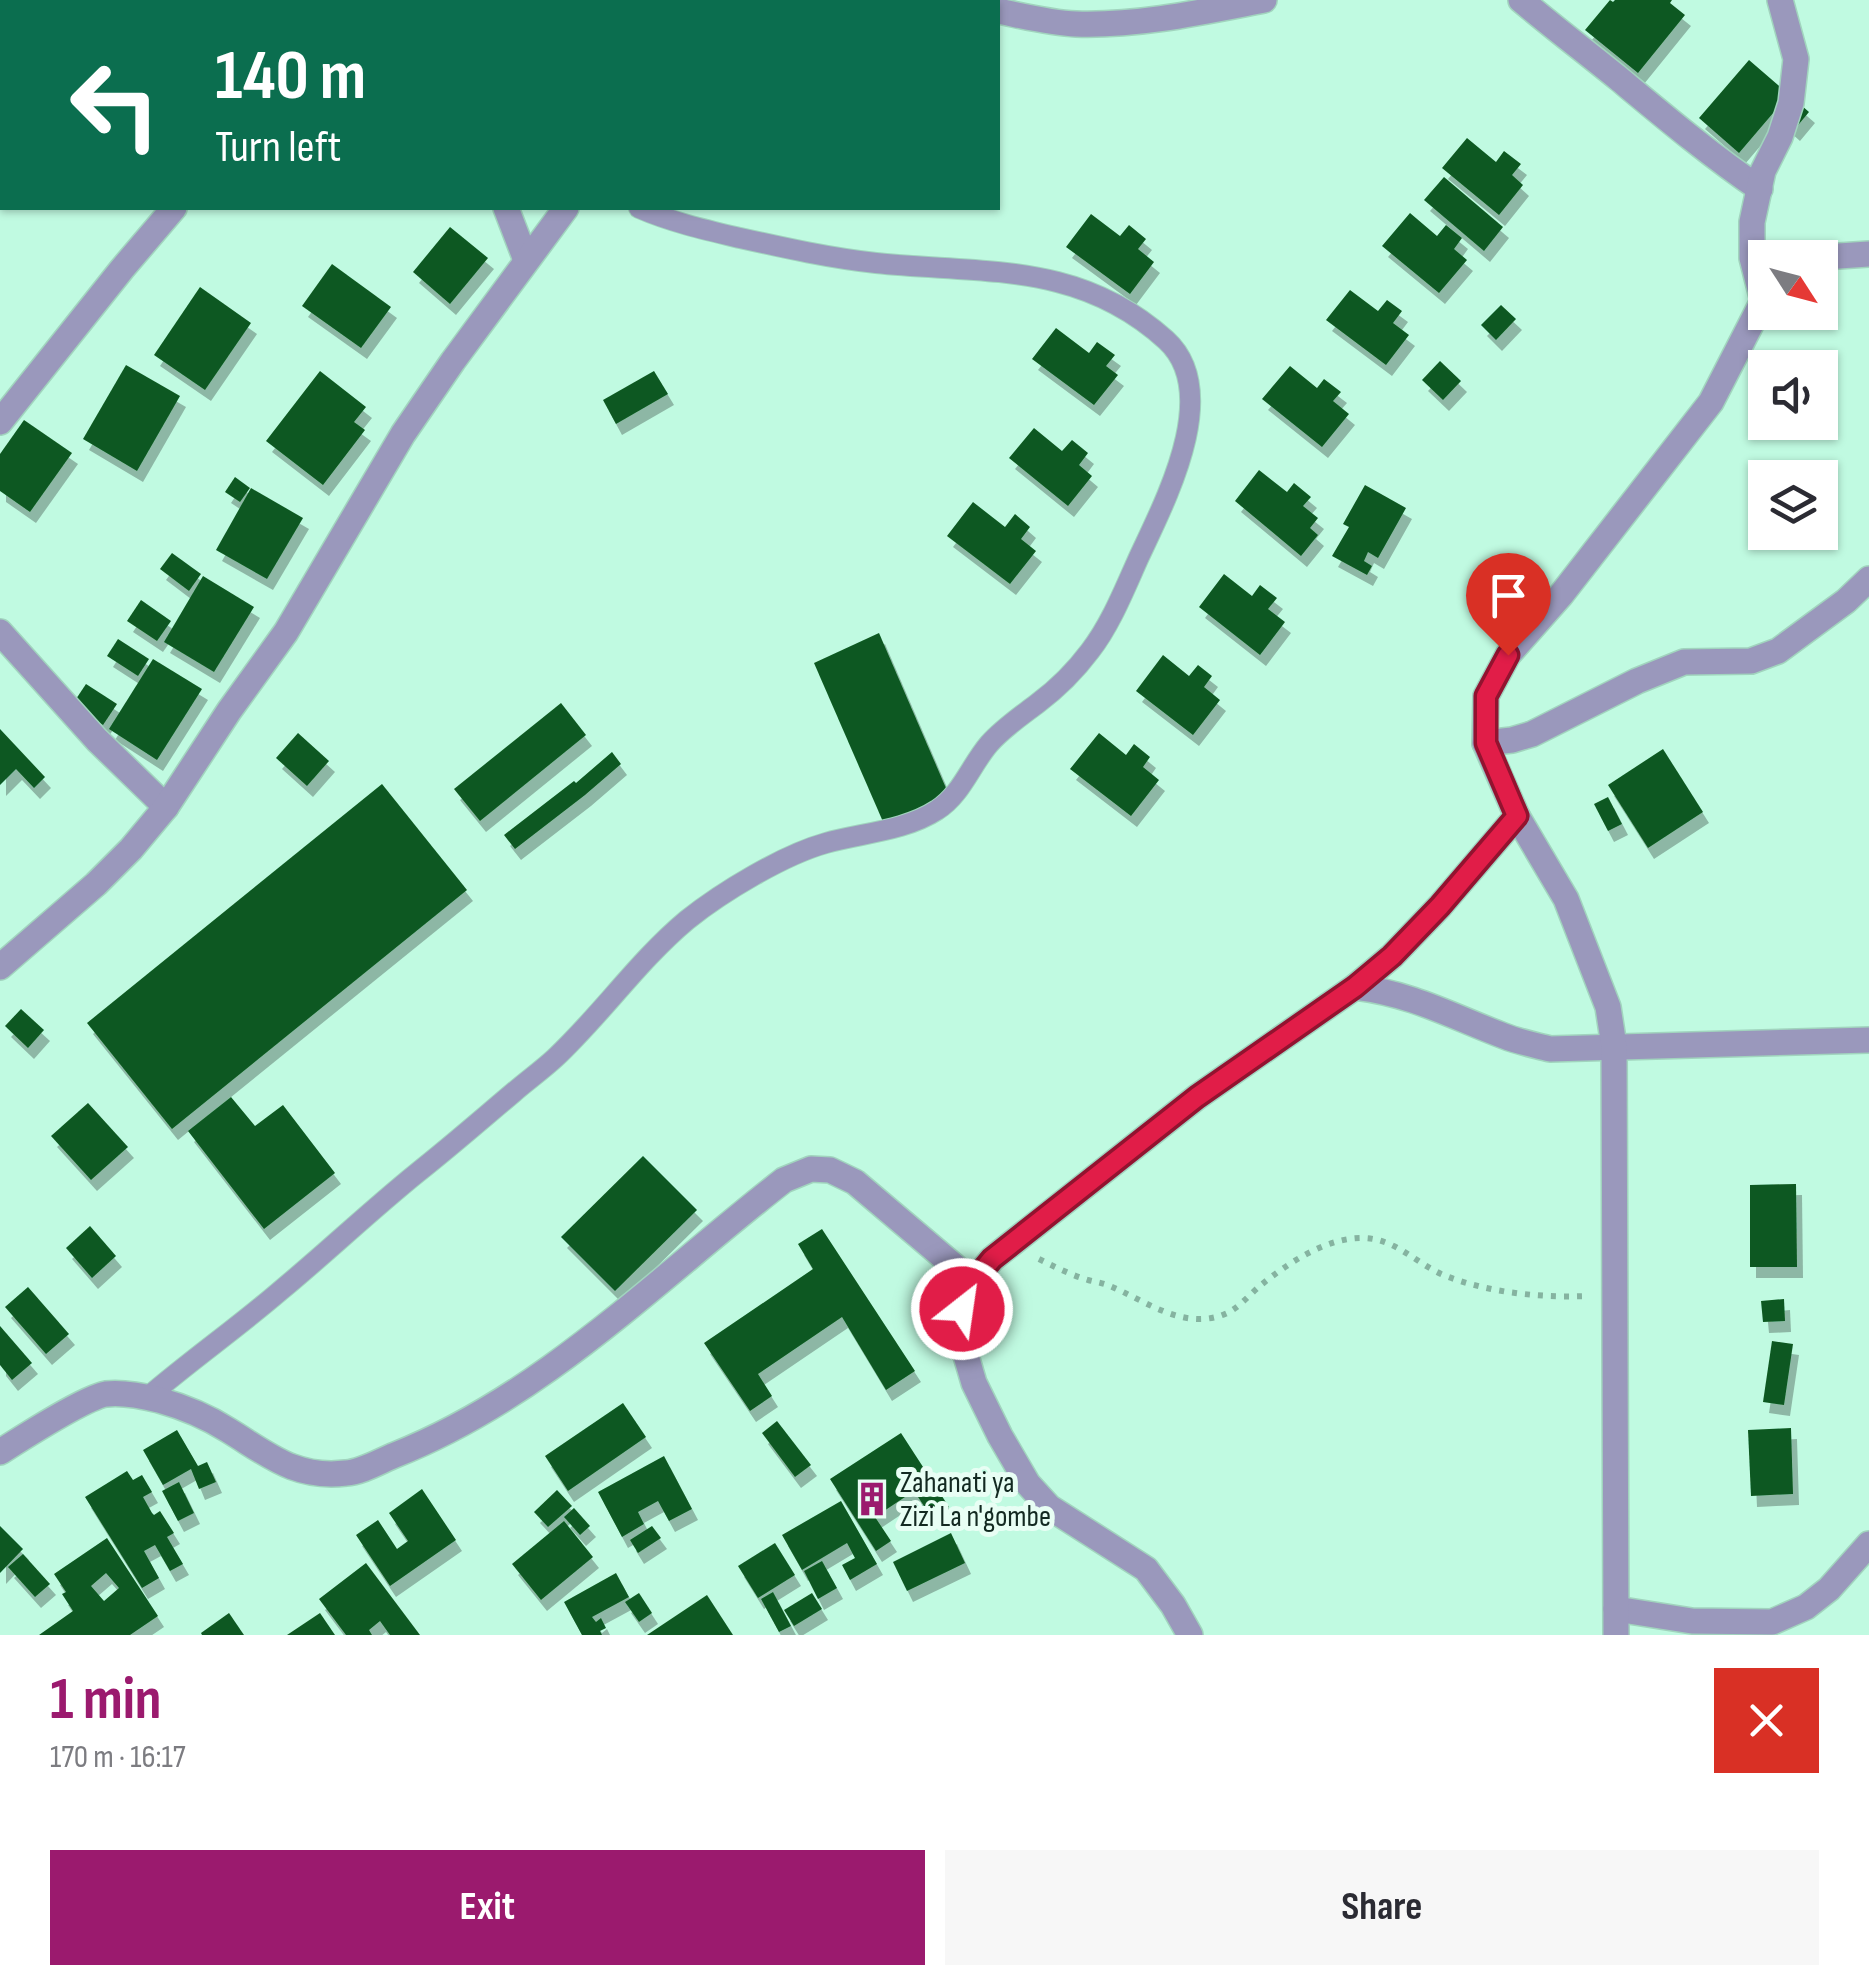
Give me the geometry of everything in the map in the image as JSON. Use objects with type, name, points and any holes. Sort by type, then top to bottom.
[{"type":"street","points":[[1000,11],[1072,24],[1122,22],[1264,0]]},
{"type":"street","points":[[1521,0],[1677,129],[1760,189]]},
{"type":"street","points":[[1752,240],[1763,171],[1780,137],[1793,88],[1796,58],[1780,0]]},
{"type":"street","points":[[0,422],[172,210]]},
{"type":"street","points":[[507,210],[526,260]]},
{"type":"street","points":[[0,967],[96,884],[131,850],[166,807],[228,710],[286,632],[403,434],[564,210]]},
{"type":"street","points":[[1838,256],[1869,254]]},
{"type":"street","points":[[1748,330],[1712,402],[1508,655],[1486,696],[1486,743],[1517,816],[1566,900],[1608,1007],[1614,1046],[1616,1622],[1772,1622],[1806,1606],[1828,1589],[1869,1544]]},
{"type":"street","points":[[1486,743],[1532,734],[1684,662],[1750,661],[1778,651],[1846,602],[1869,578]]},
{"type":"street","points":[[0,632],[110,754],[166,807]]},
{"type":"street","points":[[1190,1635],[1146,1569],[1048,1507],[1028,1484],[974,1382],[962,1342],[962,1309],[973,1282],[992,1259],[1197,1097],[1355,987],[1392,956],[1517,816]]},
{"type":"street","points":[[1355,987],[1405,996],[1506,1038],[1550,1049],[1869,1040]]},
{"type":"street","points":[[0,1452],[104,1394],[148,1397],[189,1408],[282,1464],[315,1474],[350,1473],[431,1441],[535,1379],[784,1180],[811,1169],[830,1170],[855,1182],[973,1282]]},
{"type":"lane","points":[[148,1397],[274,1297],[552,1060],[655,948],[691,917],[802,851],[926,817],[944,806],[987,746],[1069,677],[1094,647],[1167,496],[1184,447],[1190,409],[1186,368],[1169,343],[1101,296],[1074,285],[1020,273],[870,262],[792,249],[706,230],[643,210]]},
{"type":"path","points":[[1011,1244],[1058,1269],[1108,1284],[1161,1312],[1203,1319],[1227,1314],[1272,1276],[1310,1253],[1360,1238],[1386,1241],[1442,1275],[1495,1289],[1552,1296],[1588,1296],[1615,1290]]},
{"type":"building","points":[[1610,0],[1672,0],[1670,3],[1685,15],[1638,73],[1585,30]]},
{"type":"building","points":[[1749,60],[1809,112],[1794,130],[1774,112],[1739,153],[1699,118]]},
{"type":"building","points":[[1467,138],[1496,162],[1504,151],[1521,164],[1512,175],[1523,185],[1499,215],[1442,168]]},
{"type":"building","points":[[1444,177],[1503,227],[1484,251],[1424,200]]},
{"type":"building","points":[[1410,213],[1437,236],[1446,225],[1462,238],[1454,249],[1467,260],[1439,293],[1382,246]]},
{"type":"building","points":[[1091,214],[1120,236],[1129,225],[1146,239],[1138,249],[1154,262],[1130,294],[1066,247]]},
{"type":"building","points":[[450,227],[488,258],[450,304],[413,272]]},
{"type":"building","points":[[332,264],[391,307],[361,348],[302,306]]},
{"type":"building","points":[[200,287],[251,323],[205,390],[154,355]]},
{"type":"building","points":[[1350,290],[1378,311],[1387,300],[1402,311],[1393,323],[1409,335],[1386,365],[1326,320]]},
{"type":"building","points":[[1501,305],[1516,319],[1496,340],[1481,325]]},
{"type":"building","points":[[1056,328],[1089,353],[1097,342],[1115,355],[1106,366],[1118,375],[1094,405],[1032,359]]},
{"type":"building","points":[[1440,361],[1461,381],[1443,400],[1422,380]]},
{"type":"building","points":[[126,365],[180,396],[137,471],[83,439]]},
{"type":"building","points":[[1290,366],[1317,388],[1324,379],[1341,392],[1333,401],[1349,414],[1322,447],[1262,399]]},
{"type":"building","points":[[320,371],[366,407],[354,422],[365,430],[323,485],[266,441]]},
{"type":"building","points":[[654,371],[668,394],[616,424],[603,400]]},
{"type":"building","points":[[24,420],[72,453],[30,512],[0,491],[0,454]]},
{"type":"building","points":[[1034,428],[1062,451],[1072,440],[1088,453],[1079,465],[1092,476],[1068,506],[1009,458]]},
{"type":"building","points":[[1259,470],[1287,492],[1294,483],[1311,497],[1303,506],[1318,518],[1310,528],[1318,535],[1301,556],[1235,501]]},
{"type":"building","points":[[235,477],[250,488],[240,502],[225,492]]},
{"type":"building","points":[[1365,485],[1406,508],[1378,558],[1368,552],[1364,561],[1372,566],[1367,575],[1332,556],[1349,527],[1343,524]]},
{"type":"building","points":[[251,488],[303,518],[267,579],[216,550]]},
{"type":"building","points":[[973,502],[1005,527],[1015,514],[1030,527],[1021,539],[1036,551],[1010,584],[947,536]]},
{"type":"building","points":[[172,553],[201,574],[189,591],[160,569]]},
{"type":"building","points":[[1224,574],[1252,596],[1260,585],[1277,598],[1268,609],[1285,622],[1260,655],[1199,607]]},
{"type":"building","points":[[203,576],[254,607],[214,672],[164,642]]},
{"type":"building","points":[[141,600],[171,621],[157,641],[127,621]]},
{"type":"building","points":[[879,633],[949,795],[884,824],[814,663]]},
{"type":"building","points":[[118,639],[149,659],[138,676],[107,656]]},
{"type":"building","points":[[1163,655],[1189,676],[1198,665],[1212,676],[1204,687],[1220,700],[1193,735],[1136,691]]},
{"type":"building","points":[[153,659],[202,689],[157,760],[109,729]]},
{"type":"building","points":[[86,684],[117,704],[103,725],[72,705]]},
{"type":"building","points":[[561,703],[586,735],[480,821],[454,789]]},
{"type":"building","points":[[0,729],[45,777],[34,788],[16,769],[0,785]]},
{"type":"building","points":[[298,733],[329,761],[307,786],[276,758]]},
{"type":"building","points":[[1099,733],[1126,755],[1134,744],[1150,757],[1143,767],[1159,780],[1131,816],[1070,769]]},
{"type":"building","points":[[1663,749],[1703,812],[1648,848],[1608,785]]},
{"type":"building","points":[[612,752],[621,764],[515,849],[504,835]]},
{"type":"building","points":[[382,784],[467,890],[172,1129],[87,1023]]},
{"type":"building","points":[[1608,797],[1622,824],[1608,831],[1594,804]]},
{"type":"building","points":[[21,1009],[44,1030],[28,1048],[5,1026]]},
{"type":"building","points":[[231,1097],[255,1126],[283,1105],[335,1173],[264,1229],[188,1131]]},
{"type":"building","points":[[88,1103],[128,1147],[91,1180],[51,1136]]},
{"type":"building","points":[[643,1156],[697,1210],[615,1291],[561,1237]]},
{"type":"building","points":[[1796,1184],[1797,1267],[1750,1267],[1750,1185]]},
{"type":"building","points":[[90,1226],[116,1256],[92,1278],[66,1248]]},
{"type":"building","points":[[822,1229],[915,1371],[886,1390],[842,1317],[758,1374],[772,1396],[750,1411],[704,1343],[813,1269],[798,1244]]},
{"type":"building","points":[[28,1287],[69,1334],[46,1354],[5,1307]]},
{"type":"building","points":[[1784,1299],[1785,1321],[1763,1322],[1761,1301]]},
{"type":"building","points":[[0,1326],[32,1363],[12,1380],[0,1365]]},
{"type":"building","points":[[1772,1341],[1793,1344],[1784,1405],[1763,1402]]},
{"type":"building","points":[[623,1403],[646,1437],[568,1491],[545,1456]]},
{"type":"building","points":[[777,1421],[811,1465],[795,1477],[762,1433]]},
{"type":"building","points":[[1791,1428],[1793,1494],[1751,1496],[1748,1430]]},
{"type":"building","points":[[177,1430],[198,1466],[207,1462],[216,1482],[199,1489],[191,1469],[163,1485],[143,1450]]},
{"type":"building","name":"Zahanati ya Zizi La n'gombe","points":[[901,1433],[949,1507],[932,1518],[914,1491],[875,1517],[891,1541],[876,1551],[830,1479]]},
{"type":"building","points":[[664,1456],[692,1509],[669,1521],[658,1501],[638,1512],[644,1524],[622,1537],[598,1492]]},
{"type":"building","points":[[127,1471],[133,1480],[142,1475],[152,1492],[143,1497],[154,1515],[160,1511],[174,1533],[167,1537],[183,1564],[170,1571],[155,1545],[144,1551],[159,1578],[142,1588],[85,1497]]},
{"type":"building","points":[[179,1482],[194,1513],[178,1521],[162,1491]]},
{"type":"building","points":[[422,1489],[456,1540],[390,1586],[356,1535],[378,1520],[397,1549],[408,1541],[389,1513]]},
{"type":"building","points":[[557,1490],[572,1506],[548,1527],[534,1512]]},
{"type":"building","points":[[841,1501],[877,1564],[850,1580],[842,1565],[855,1558],[847,1543],[802,1570],[782,1535]]},
{"type":"building","points":[[574,1508],[590,1526],[580,1535],[564,1517]]},
{"type":"building","points":[[564,1521],[593,1557],[541,1600],[512,1564]]},
{"type":"building","points":[[0,1526],[23,1549],[0,1573]]},
{"type":"building","points":[[652,1526],[661,1538],[638,1553],[630,1540]]},
{"type":"building","points":[[951,1533],[965,1563],[907,1591],[893,1562]]},
{"type":"building","points":[[107,1538],[158,1616],[130,1635],[39,1635],[73,1611],[54,1574]],"holes":[[[106,1573],[119,1588],[104,1601],[91,1586]]]},
{"type":"building","points":[[775,1543],[795,1575],[758,1598],[738,1566]]},
{"type":"building","points":[[23,1554],[50,1584],[35,1597],[8,1567]]},
{"type":"building","points":[[822,1561],[837,1588],[818,1599],[804,1571]]},
{"type":"building","points":[[366,1563],[420,1635],[390,1635],[380,1621],[369,1630],[372,1635],[346,1635],[319,1599]]},
{"type":"building","points":[[616,1573],[629,1597],[592,1617],[596,1622],[601,1618],[606,1628],[600,1631],[602,1635],[582,1635],[564,1602]]},
{"type":"building","points":[[773,1592],[791,1626],[779,1632],[761,1599]]},
{"type":"building","points":[[639,1593],[652,1613],[639,1622],[625,1602]]},
{"type":"building","points":[[812,1593],[822,1609],[794,1626],[784,1610]]},
{"type":"building","points":[[707,1595],[733,1635],[647,1635]]},
{"type":"building","points":[[229,1613],[244,1635],[202,1635],[201,1633]]},
{"type":"building","points":[[320,1613],[335,1635],[287,1635]]},
{"type":"place","name":"Zahanati ya Zizi La n'gombe","points":[[872,1499]]},
{"type":"route","points":[[962,1309],[973,1282],[992,1259],[1197,1097],[1355,987],[1392,956],[1517,816],[1486,743],[1486,696],[1508,655]]}]
